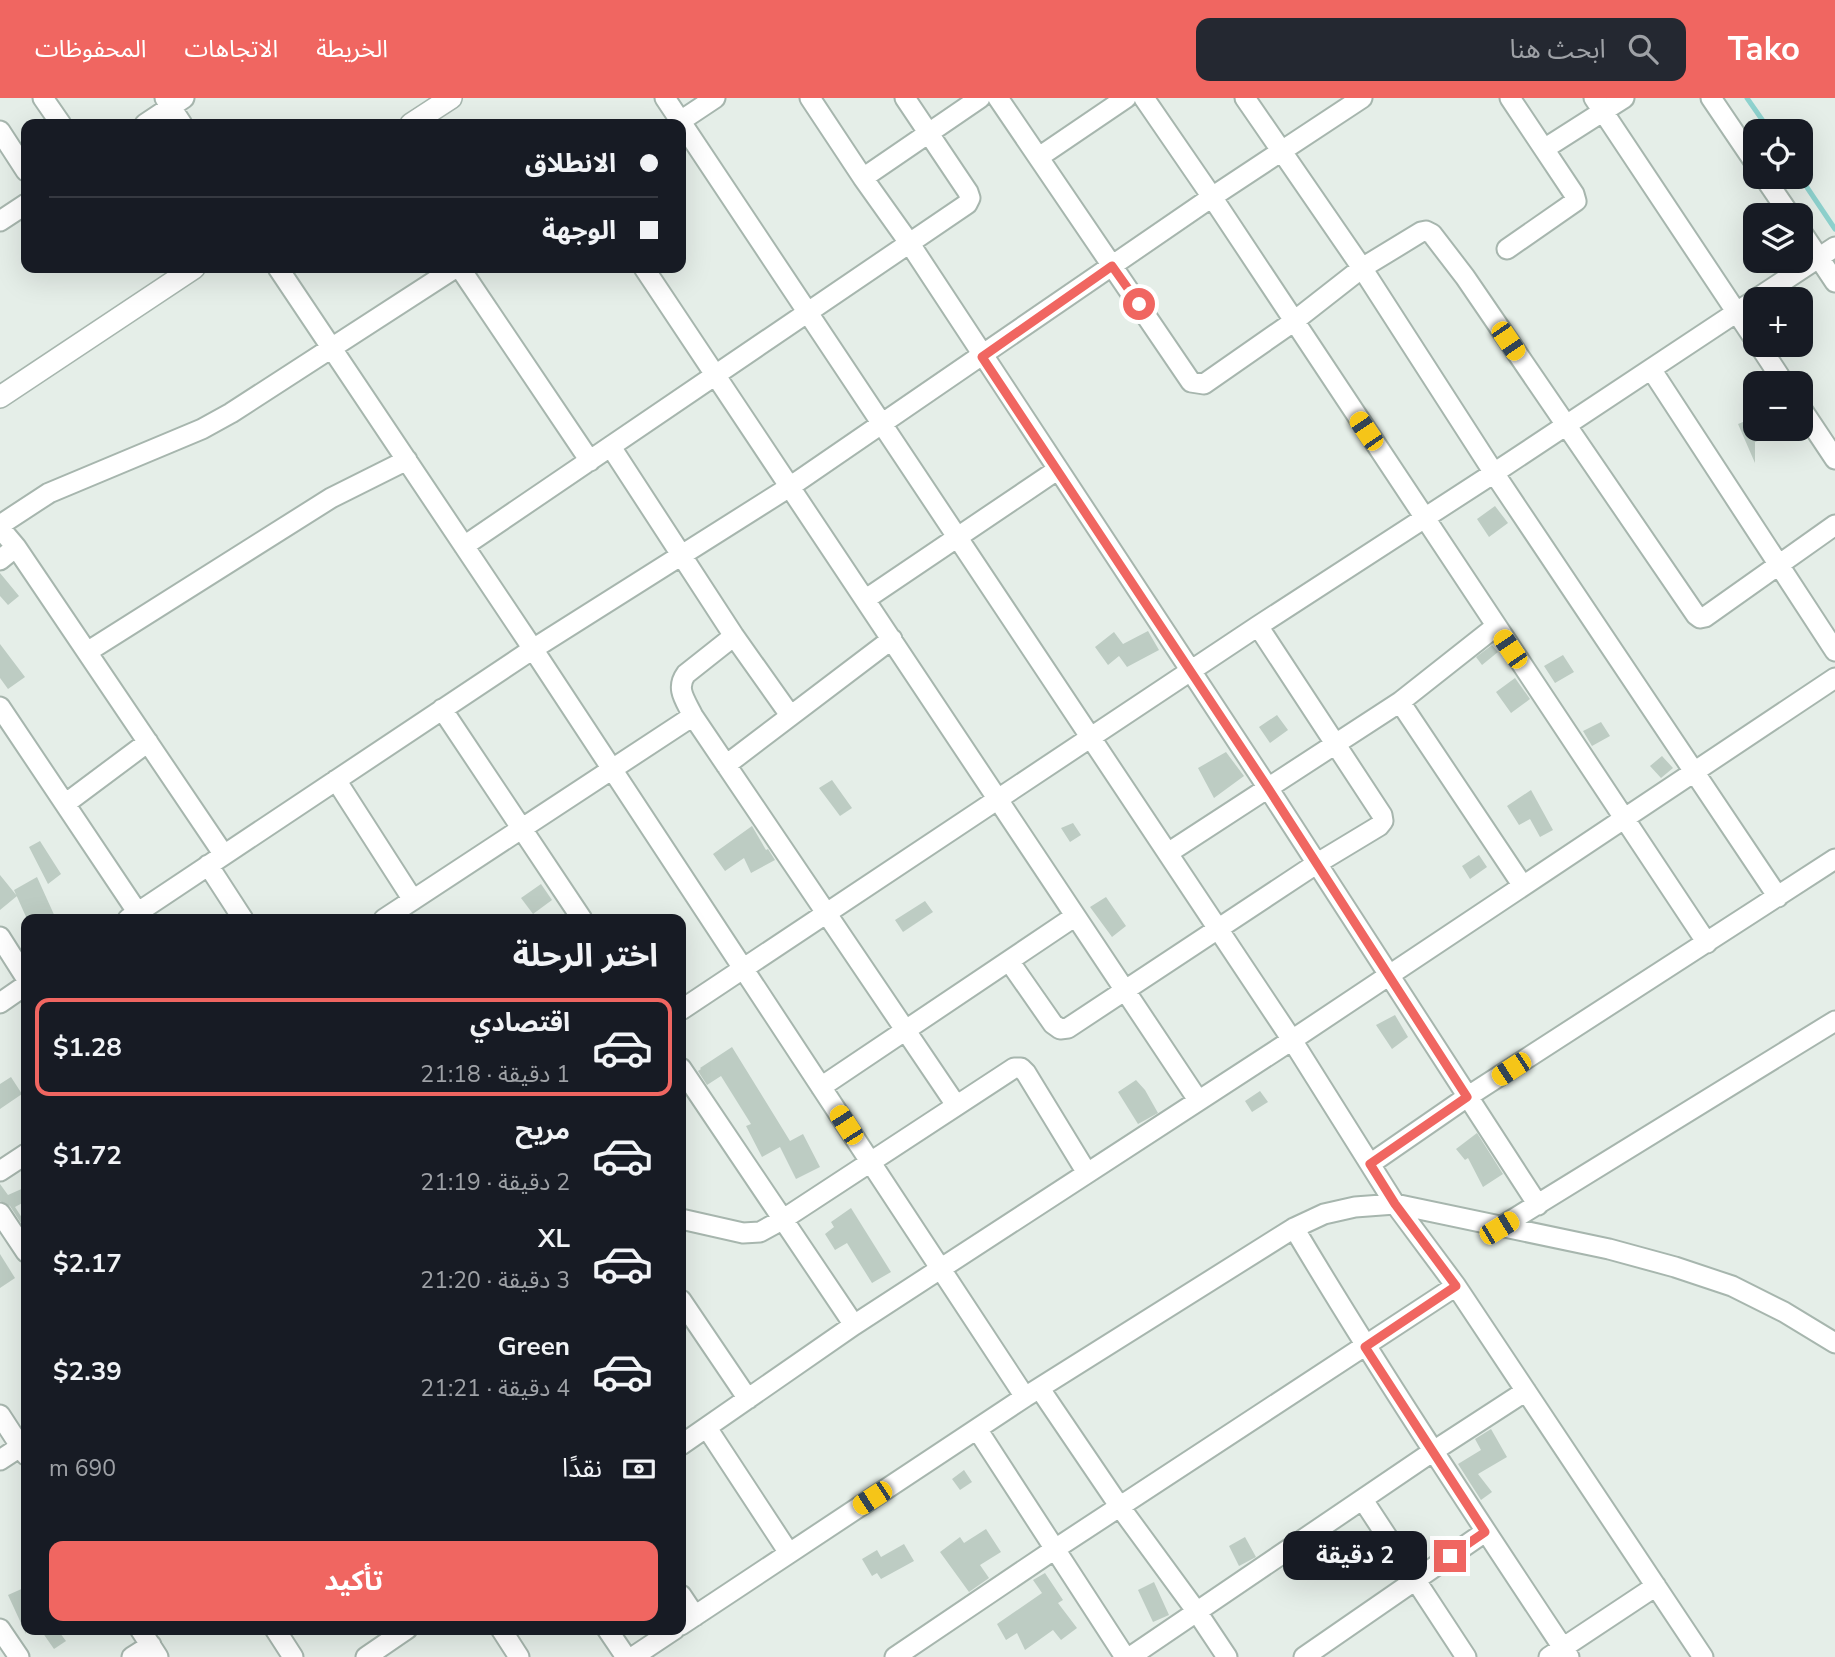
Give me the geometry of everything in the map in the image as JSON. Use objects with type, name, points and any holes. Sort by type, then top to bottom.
[{"type":"street","points":[[43,98],[58,119]]},
{"type":"street","points":[[419,119],[451,98]]},
{"type":"street","points":[[665,98],[676,119]]},
{"type":"street","points":[[684,119],[715,98]]},
{"type":"street","points":[[810,98],[910,244],[1268,788],[1538,1205]]},
{"type":"street","points":[[464,546],[967,204],[970,198],[905,98]]},
{"type":"street","points":[[863,178],[979,98]]},
{"type":"street","points":[[998,98],[1191,382],[1204,384],[1293,322],[1362,268],[1426,231],[1432,234],[1465,277],[1700,618],[1835,525]]},
{"type":"street","points":[[1039,157],[1126,98]]},
{"type":"street","points":[[1144,98],[1707,943]]},
{"type":"street","points":[[1245,98],[1362,268],[1494,473],[1778,897]]},
{"type":"street","points":[[140,914],[216,860],[533,649],[791,486],[1212,197],[1362,98]]},
{"type":"street","points":[[1507,249],[1576,201],[1510,98]]},
{"type":"street","points":[[1544,149],[1599,105],[1624,98]]},
{"type":"street","points":[[1711,98],[1743,145]]},
{"type":"street","points":[[151,119],[173,101],[180,119]]},
{"type":"street","points":[[1599,105],[1743,321]]},
{"type":"street","points":[[0,131],[21,163]]},
{"type":"street","points":[[686,135],[808,313],[1292,1040],[1395,1204],[1456,1286],[1703,1657]]},
{"type":"street","points":[[0,221],[21,207]]},
{"type":"street","points":[[1813,241],[1827,252],[1835,282]]},
{"type":"street","points":[[1774,287],[1827,252]]},
{"type":"street","points":[[0,397],[186,273]]},
{"type":"street","points":[[281,273],[942,1269],[1120,1507],[1227,1657]]},
{"type":"street","points":[[241,914],[216,860],[148,742],[0,526],[48,493],[202,429],[231,413],[331,346],[450,273]]},
{"type":"street","points":[[461,273],[590,461]]},
{"type":"street","points":[[648,273],[1198,1100]]},
{"type":"street","points":[[686,1007],[1743,308]]},
{"type":"street","points":[[1651,369],[1835,651]]},
{"type":"street","points":[[1813,426],[1835,459]]},
{"type":"street","points":[[611,447],[734,636],[790,715]]},
{"type":"street","points":[[87,652],[331,498],[407,460]]},
{"type":"street","points":[[866,599],[1057,470]]},
{"type":"street","points":[[0,560],[16,547]]},
{"type":"street","points":[[1009,961],[1053,1024],[1060,1029],[1068,1028],[1316,864],[1378,827],[1383,821],[1382,814],[1258,626]]},
{"type":"street","points":[[1168,853],[1400,702],[1495,627]]},
{"type":"street","points":[[734,636],[681,681],[680,689],[693,716],[956,1105]]},
{"type":"street","points":[[726,765],[892,639]]},
{"type":"street","points":[[686,1442],[854,1325],[1292,1040],[1835,678]]},
{"type":"street","points":[[1400,702],[1523,886]]},
{"type":"street","points":[[0,707],[6,729],[65,804],[134,914]]},
{"type":"street","points":[[443,709],[579,914]]},
{"type":"street","points":[[392,914],[693,716]]},
{"type":"street","points":[[65,804],[148,742]]},
{"type":"street","points":[[336,780],[413,900]]},
{"type":"street","points":[[1370,1164],[1467,1097],[1835,859]]},
{"type":"street","points":[[821,1087],[1074,917]]},
{"type":"street","points":[[0,937],[21,970]]},
{"type":"street","points":[[0,1003],[21,988]]},
{"type":"street","points":[[1499,1228],[1835,1021]]},
{"type":"street","points":[[686,1220],[743,1233],[760,1232],[1014,1068],[1021,1068],[1087,1173]]},
{"type":"street","points":[[686,1076],[854,1325]]},
{"type":"street","points":[[0,1171],[21,1157]]},
{"type":"street","points":[[688,1621],[1033,1393],[1294,1228],[1325,1214],[1355,1207],[1395,1204],[1609,1249],[1732,1286],[1784,1312],[1835,1343]]},
{"type":"street","points":[[0,1213],[21,1244]]},
{"type":"street","points":[[1294,1228],[1365,1347],[1561,1654],[1656,1586]]},
{"type":"street","points":[[895,1657],[1456,1286]]},
{"type":"street","points":[[686,1307],[748,1399]]},
{"type":"street","points":[[977,1429],[1127,1657],[1526,1391]]},
{"type":"street","points":[[0,1415],[21,1444]]},
{"type":"street","points":[[707,1428],[789,1553]]},
{"type":"street","points":[[0,1460],[21,1450]]},
{"type":"street","points":[[1363,1500],[1466,1657]]},
{"type":"street","points":[[1304,1657],[1485,1532]]},
{"type":"street","points":[[0,1629],[19,1657]]},
{"type":"street","points":[[279,1635],[293,1657]]},
{"type":"street","points":[[366,1657],[398,1635]]},
{"type":"street","points":[[504,1635],[519,1657]]},
{"type":"street","points":[[611,1635],[626,1657]]},
{"type":"street","points":[[633,1657],[666,1635]]},
{"type":"street","points":[[132,1657],[150,1644]]},
{"type":"building","points":[[1743,422],[1743,435],[1738,424]]},
{"type":"building","points":[[1745,441],[1757,441],[1755,442],[1755,463]]},
{"type":"building","points":[[1495,506],[1508,523],[1489,537],[1477,519]]},
{"type":"building","points":[[0,573],[19,596],[8,605],[0,596]]},
{"type":"building","points":[[1148,631],[1159,650],[1127,667],[1119,656],[1108,665],[1095,647],[1114,632],[1123,644]]},
{"type":"building","points":[[0,644],[25,677],[8,689],[0,678]]},
{"type":"building","points":[[1492,645],[1498,652],[1482,665],[1476,657]]},
{"type":"building","points":[[1563,655],[1574,672],[1555,683],[1544,666]]},
{"type":"building","points":[[1515,678],[1530,699],[1511,713],[1496,692]]},
{"type":"building","points":[[1277,715],[1288,730],[1270,743],[1259,727]]},
{"type":"building","points":[[1601,722],[1610,736],[1592,746],[1583,731]]},
{"type":"building","points":[[1226,752],[1244,776],[1214,798],[1198,768]]},
{"type":"building","points":[[1662,756],[1673,768],[1661,778],[1650,766]]},
{"type":"building","points":[[832,780],[852,808],[840,816],[819,788]]},
{"type":"building","points":[[1531,790],[1553,830],[1540,837],[1530,819],[1519,825],[1507,806]]},
{"type":"building","points":[[1073,823],[1081,835],[1070,842],[1061,828]]},
{"type":"building","points":[[752,826],[775,860],[751,873],[744,858],[725,871],[713,854]]},
{"type":"building","points":[[40,841],[61,874],[48,884],[29,847]]},
{"type":"building","points":[[1479,855],[1487,867],[1470,879],[1462,866]]},
{"type":"building","points":[[0,875],[17,896],[0,910]]},
{"type":"building","points":[[37,877],[54,914],[25,914],[14,890]]},
{"type":"building","points":[[541,884],[552,900],[533,914],[521,898]]},
{"type":"building","points":[[1106,897],[1126,926],[1112,937],[1090,907]]},
{"type":"building","points":[[925,901],[933,912],[903,932],[895,920]]},
{"type":"building","points":[[1395,1015],[1408,1037],[1392,1049],[1376,1025]]},
{"type":"building","points":[[732,1047],[790,1141],[803,1134],[820,1167],[796,1179],[780,1147],[762,1157],[746,1126],[751,1124],[721,1076],[707,1085],[698,1071]]},
{"type":"building","points":[[11,1077],[21,1095],[0,1109],[0,1084]]},
{"type":"building","points":[[1136,1080],[1158,1113],[1138,1124],[1118,1092]]},
{"type":"building","points":[[1260,1091],[1268,1102],[1252,1112],[1245,1101]]},
{"type":"building","points":[[1477,1133],[1503,1174],[1483,1187],[1468,1158],[1465,1160],[1456,1149]]},
{"type":"building","points":[[0,1184],[8,1195],[21,1189],[21,1204],[15,1207],[21,1216],[21,1223],[10,1206],[0,1201]]},
{"type":"building","points":[[851,1208],[891,1272],[872,1283],[847,1243],[835,1250],[825,1234],[834,1227],[831,1222]]},
{"type":"building","points":[[0,1254],[15,1278],[0,1288]]},
{"type":"building","points":[[1491,1429],[1507,1457],[1478,1474],[1492,1492],[1481,1500],[1458,1464],[1481,1450],[1475,1439]]},
{"type":"building","points":[[964,1470],[972,1482],[960,1490],[952,1479]]},
{"type":"building","points":[[986,1529],[1001,1552],[980,1565],[989,1578],[969,1592],[940,1552],[960,1537],[964,1543]]},
{"type":"building","points":[[1245,1537],[1256,1557],[1239,1566],[1229,1546]]},
{"type":"building","points":[[904,1544],[914,1561],[881,1579],[877,1573],[872,1576],[862,1559],[877,1550],[881,1557]]},
{"type":"building","points":[[1045,1573],[1063,1600],[1058,1603],[1077,1628],[1061,1640],[1053,1630],[1025,1650],[1017,1633],[1006,1640],[997,1624],[1042,1593],[1033,1580]]},
{"type":"building","points":[[1154,1582],[1169,1615],[1153,1622],[1138,1590]]},
{"type":"building","points":[[21,1589],[21,1623],[8,1595]]},
{"type":"building","points":[[44,1635],[62,1635],[66,1641],[54,1649]]},
{"type":"waterway","points":[[1747,98],[1762,119]]},
{"type":"waterway","points":[[1808,189],[1835,229]]},
{"type":"route","points":[[1139,304],[1112,266],[982,357],[1268,788],[1467,1097],[1370,1164],[1395,1204],[1456,1286],[1365,1347],[1485,1532],[1450,1556]]}]
